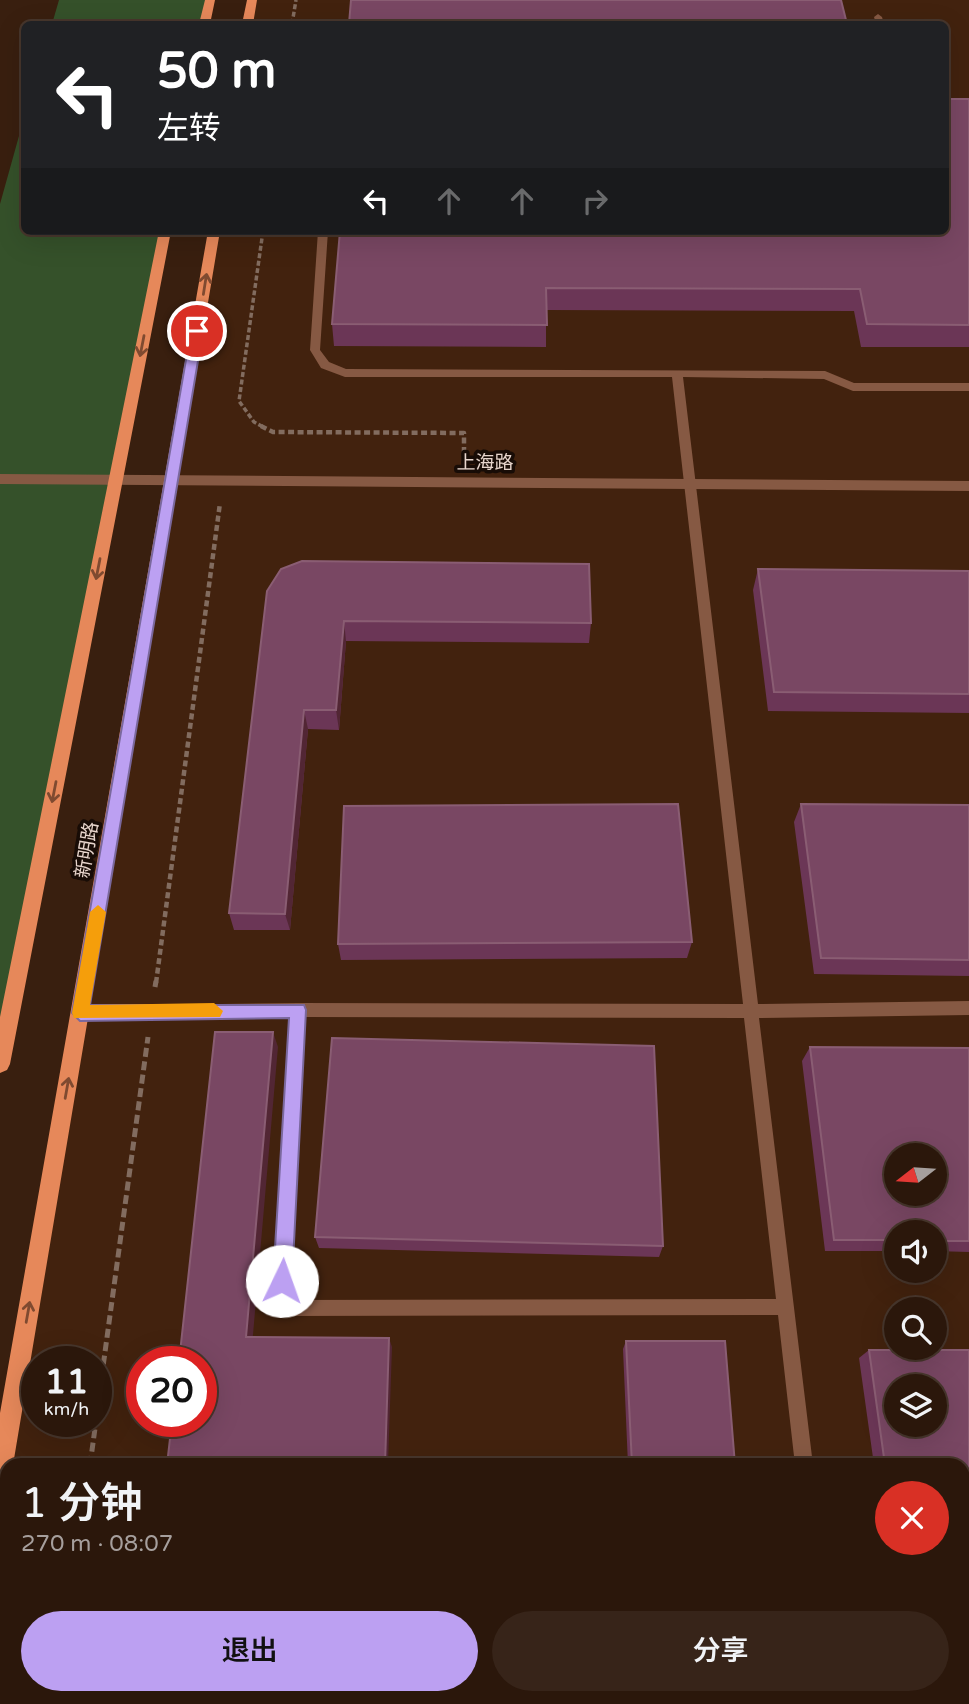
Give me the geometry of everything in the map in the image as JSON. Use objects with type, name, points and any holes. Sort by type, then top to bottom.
[{"type":"main road","points":[[206,21],[210,0]]},
{"type":"main road","points":[[248,21],[252,0]]},
{"type":"main road","points":[[0,1064],[164,235]]},
{"type":"main road","name":"新明路","points":[[3,1458],[213,235]]},
{"type":"street","name":"上海路","points":[[0,479],[969,486]]},
{"type":"lane","points":[[323,235],[314,350],[324,365],[345,373],[825,375],[853,387],[969,387]]},
{"type":"lane","points":[[677,373],[803,1458]]},
{"type":"lane","points":[[80,1013],[969,1008]]},
{"type":"lane","points":[[298,1010],[281,1308],[786,1307]]},
{"type":"path","points":[[292,21],[296,0]]},
{"type":"path","points":[[106,1346],[223,481]]},
{"type":"path","points":[[91,1458],[94,1437]]},
{"type":"shaded area","points":[[252,0],[969,0],[969,1458],[5,1458],[21,1366],[21,1437],[112,1437],[112,1346],[24,1346],[213,235],[949,235],[949,21],[248,21]]},
{"type":"green space","points":[[59,0],[210,0],[206,21],[53,21]]},
{"type":"green space","points":[[21,129],[21,235],[164,235],[0,1064],[0,204]]},
{"type":"building","points":[[351,0],[841,0],[846,21],[349,21]]},
{"type":"building","points":[[949,99],[969,99],[969,325],[867,324],[860,289],[546,288],[547,325],[332,324],[340,235],[949,235]]},
{"type":"building","points":[[302,561],[589,564],[591,623],[344,621],[336,710],[304,710],[285,914],[229,913],[267,591],[281,569]]},
{"type":"building","points":[[758,569],[969,571],[969,694],[774,692]]},
{"type":"building","points":[[678,804],[692,942],[338,944],[344,806]]},
{"type":"building","points":[[801,804],[969,805],[969,960],[821,958]]},
{"type":"building","points":[[215,1032],[273,1032],[246,1337],[389,1338],[385,1458],[168,1458],[170,1437],[217,1437],[217,1346],[181,1346]]},
{"type":"building","points":[[332,1038],[654,1046],[663,1246],[315,1237]]},
{"type":"building","points":[[810,1047],[969,1048],[969,1241],[947,1241],[947,1220],[884,1220],[884,1240],[834,1240]]},
{"type":"building","points":[[626,1341],[725,1341],[734,1458],[632,1458]]},
{"type":"building","points":[[869,1350],[884,1350],[884,1360],[947,1360],[947,1350],[969,1350],[969,1458],[884,1458]]},
{"type":"slow traffic","points":[[98,912],[80,1013],[214,1011]]},
{"type":"route","points":[[197,331],[80,1013],[298,1010],[282,1281]]}]
